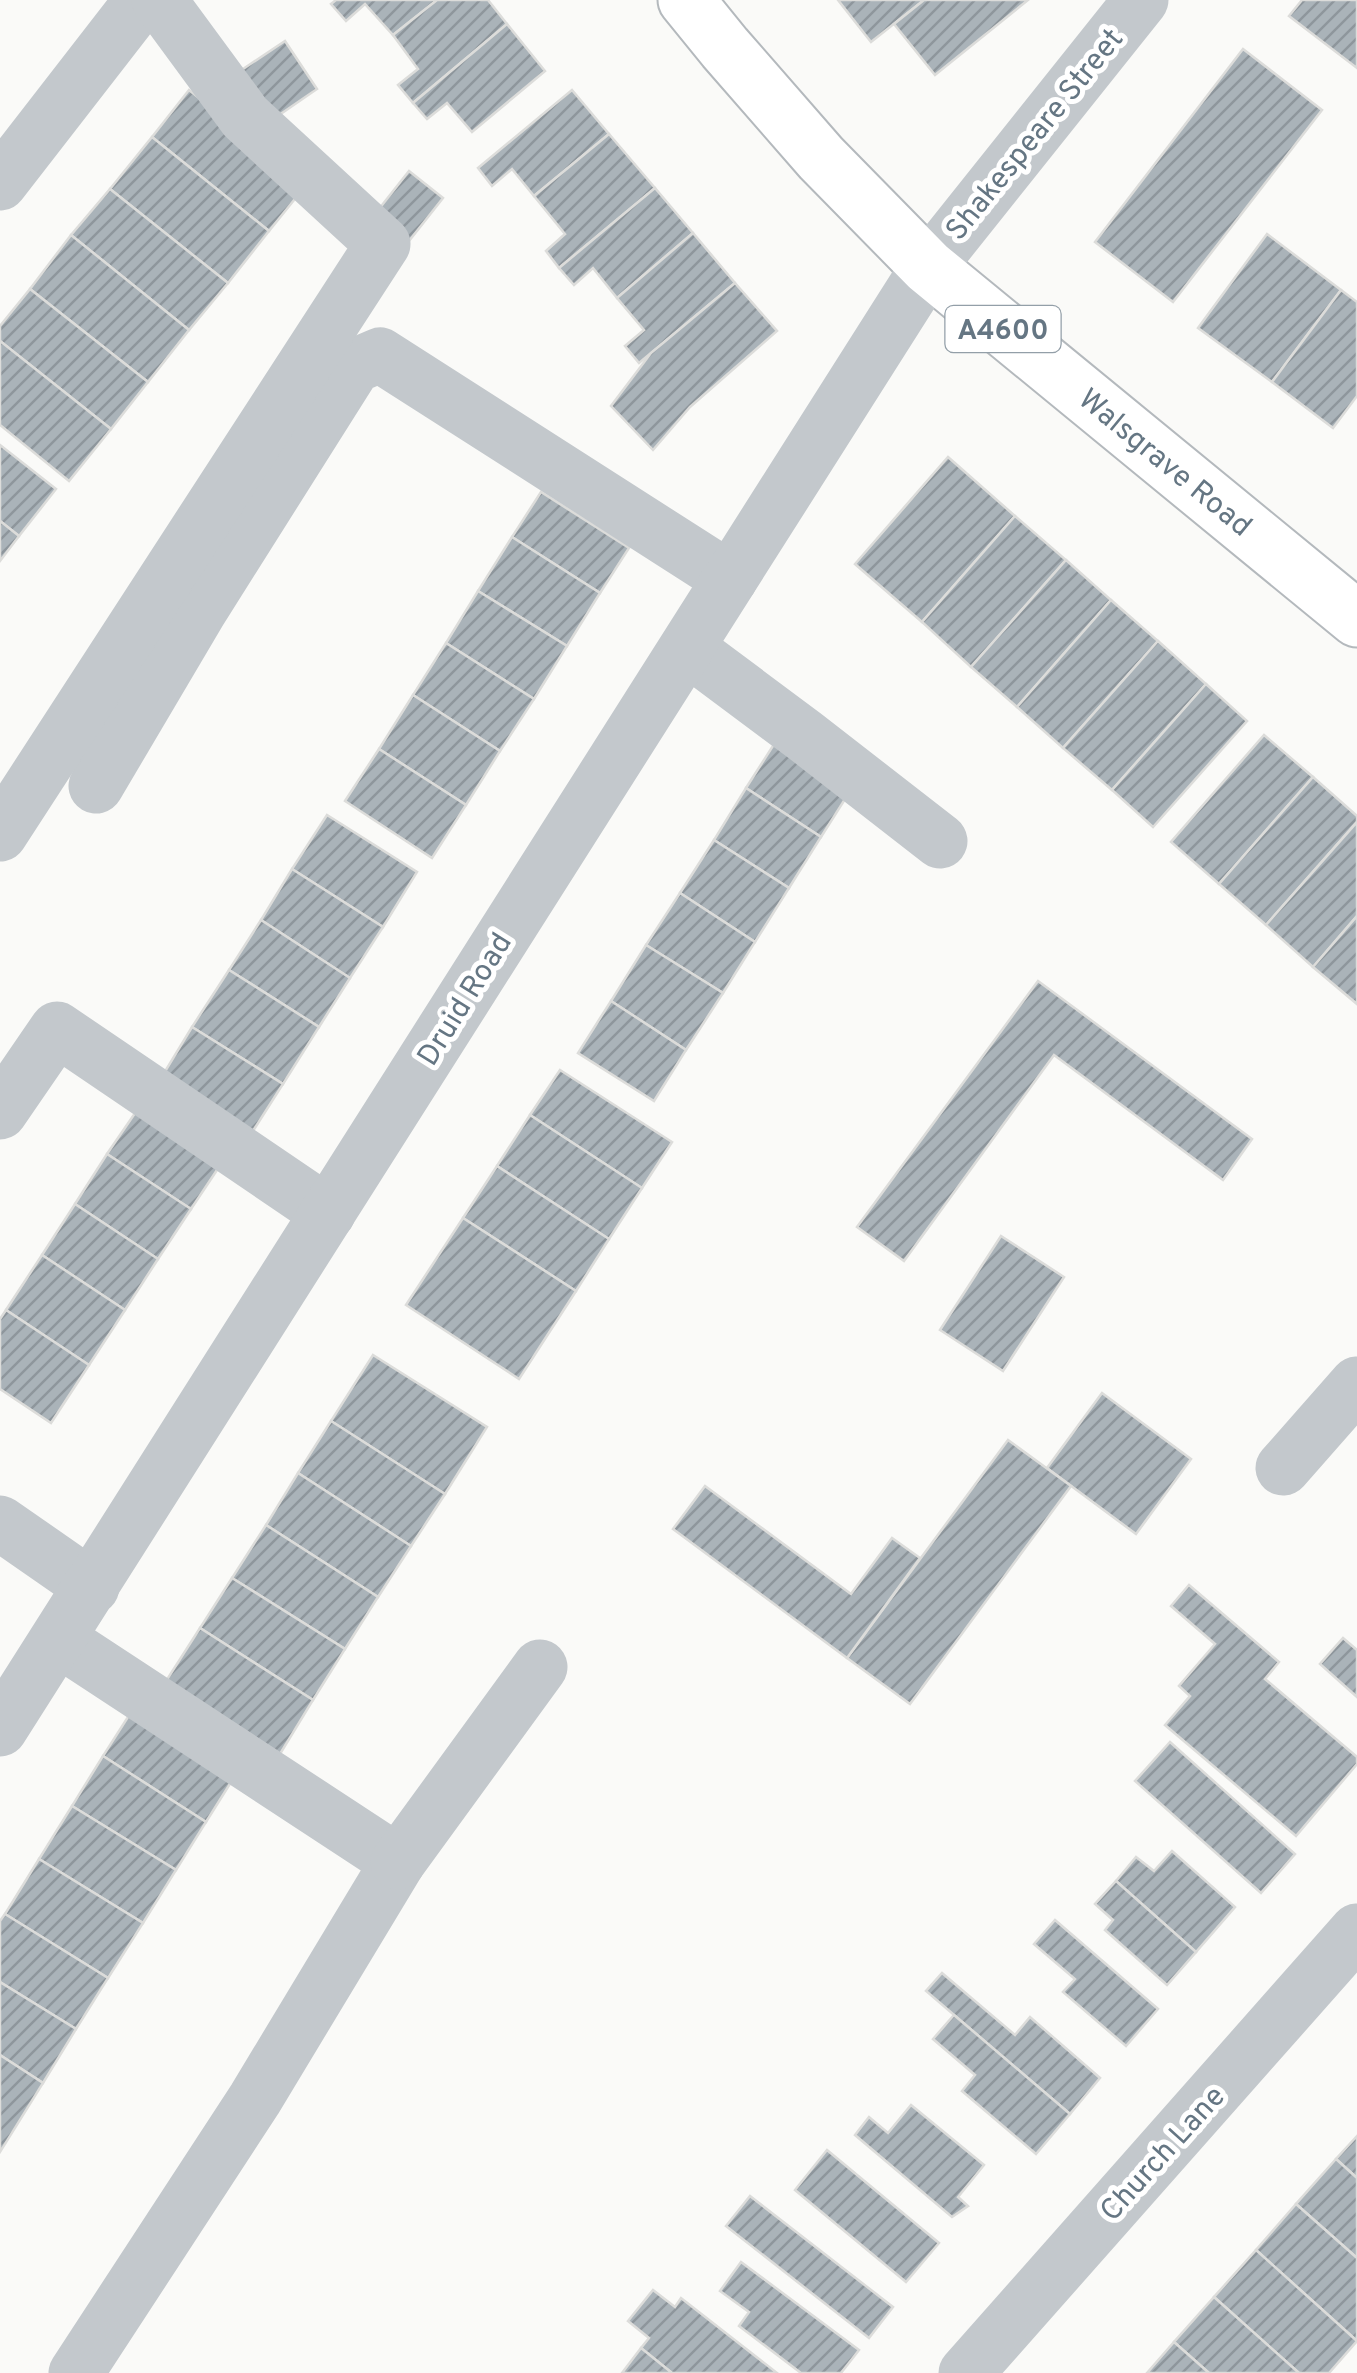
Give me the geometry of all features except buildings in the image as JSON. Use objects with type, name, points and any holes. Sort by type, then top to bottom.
[{"type":"highway","name":"Walsgrave Road","points":[[686,0],[821,158],[928,268],[1357,619]]},
{"type":"street","points":[[0,183],[142,0]]},
{"type":"street","points":[[0,834],[383,244],[245,117],[159,0]]},
{"type":"street","name":"Shakespeare Street","points":[[928,268],[1141,0]]},
{"type":"street","name":"Druid Road","points":[[0,1729],[928,268]]},
{"type":"street","points":[[96,786],[200,610],[354,366],[380,355],[730,579]]},
{"type":"street","points":[[686,648],[940,841]]},
{"type":"street","points":[[0,1112],[57,1029],[328,1213]]},
{"type":"street","points":[[1283,1468],[1357,1384]]},
{"type":"street","points":[[0,1523],[92,1587]]},
{"type":"street","points":[[58,1639],[398,1862]]},
{"type":"street","points":[[76,2373],[255,2098],[398,1862],[540,1667]]},
{"type":"street","name":"Church Lane","points":[[966,2373],[1357,1931]]}]
